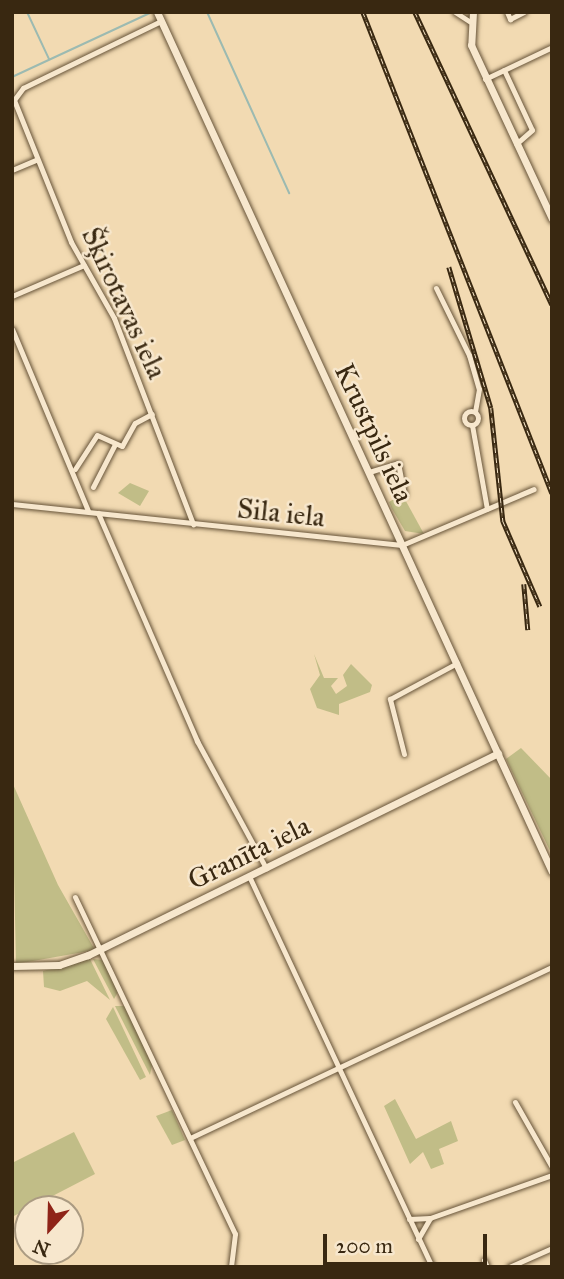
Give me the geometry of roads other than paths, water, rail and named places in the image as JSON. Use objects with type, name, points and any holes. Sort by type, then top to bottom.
[{"type":"street","name":"Krustpils iela","points":[[157,12],[552,872]]},
{"type":"street","points":[[455,12],[469,21]]},
{"type":"street","points":[[472,12],[468,38],[516,145],[549,206],[552,219]]},
{"type":"street","points":[[507,12],[510,19],[524,12]]},
{"type":"street","name":"Šķirotavas iela","points":[[161,22],[23,88],[14,100],[36,160],[84,265],[114,317],[117,339],[152,414],[193,524]]},
{"type":"street","points":[[485,79],[552,47]]},
{"type":"street","points":[[504,70],[532,130],[516,145]]},
{"type":"street","points":[[12,170],[36,160]]},
{"type":"street","points":[[12,296],[84,265]]},
{"type":"street","points":[[436,288],[469,355],[480,390],[472,425],[487,509]]},
{"type":"street","points":[[12,329],[75,469],[88,511]]},
{"type":"street","points":[[472,425],[464,416],[475,412]]},
{"type":"street","points":[[75,469],[97,435],[122,446],[135,423],[152,414]]},
{"type":"street","points":[[93,487],[115,444]]},
{"type":"street","points":[[369,472],[398,463],[404,494]]},
{"type":"street","name":"Sila iela","points":[[12,504],[402,545],[534,489]]},
{"type":"street","points":[[98,513],[184,713],[266,868]]},
{"type":"street","points":[[404,754],[390,699],[457,663]]},
{"type":"street","name":"Granīta iela","points":[[12,966],[59,965],[101,950],[498,753]]},
{"type":"street","points":[[249,876],[337,1069],[432,1267]]},
{"type":"street","points":[[75,897],[237,1244],[231,1267]]},
{"type":"street","points":[[190,1139],[552,967]]},
{"type":"street","points":[[515,1102],[552,1167]]},
{"type":"street","points":[[409,1219],[430,1219],[552,1175]]},
{"type":"street","points":[[418,1239],[430,1219]]},
{"type":"street","points":[[509,1267],[552,1248]]},
{"type":"street","points":[[484,1260],[487,1267]]},
{"type":"waterway","points":[[27,12],[49,59]]},
{"type":"waterway","points":[[207,12],[289,193]]},
{"type":"waterway","points":[[12,77],[150,13]]},
{"type":"railway","points":[[363,12],[552,493]]},
{"type":"railway","points":[[415,12],[552,304]]},
{"type":"railway","points":[[449,267],[491,408],[503,521],[540,606]]},
{"type":"railway","points":[[524,584],[528,630]]}]
